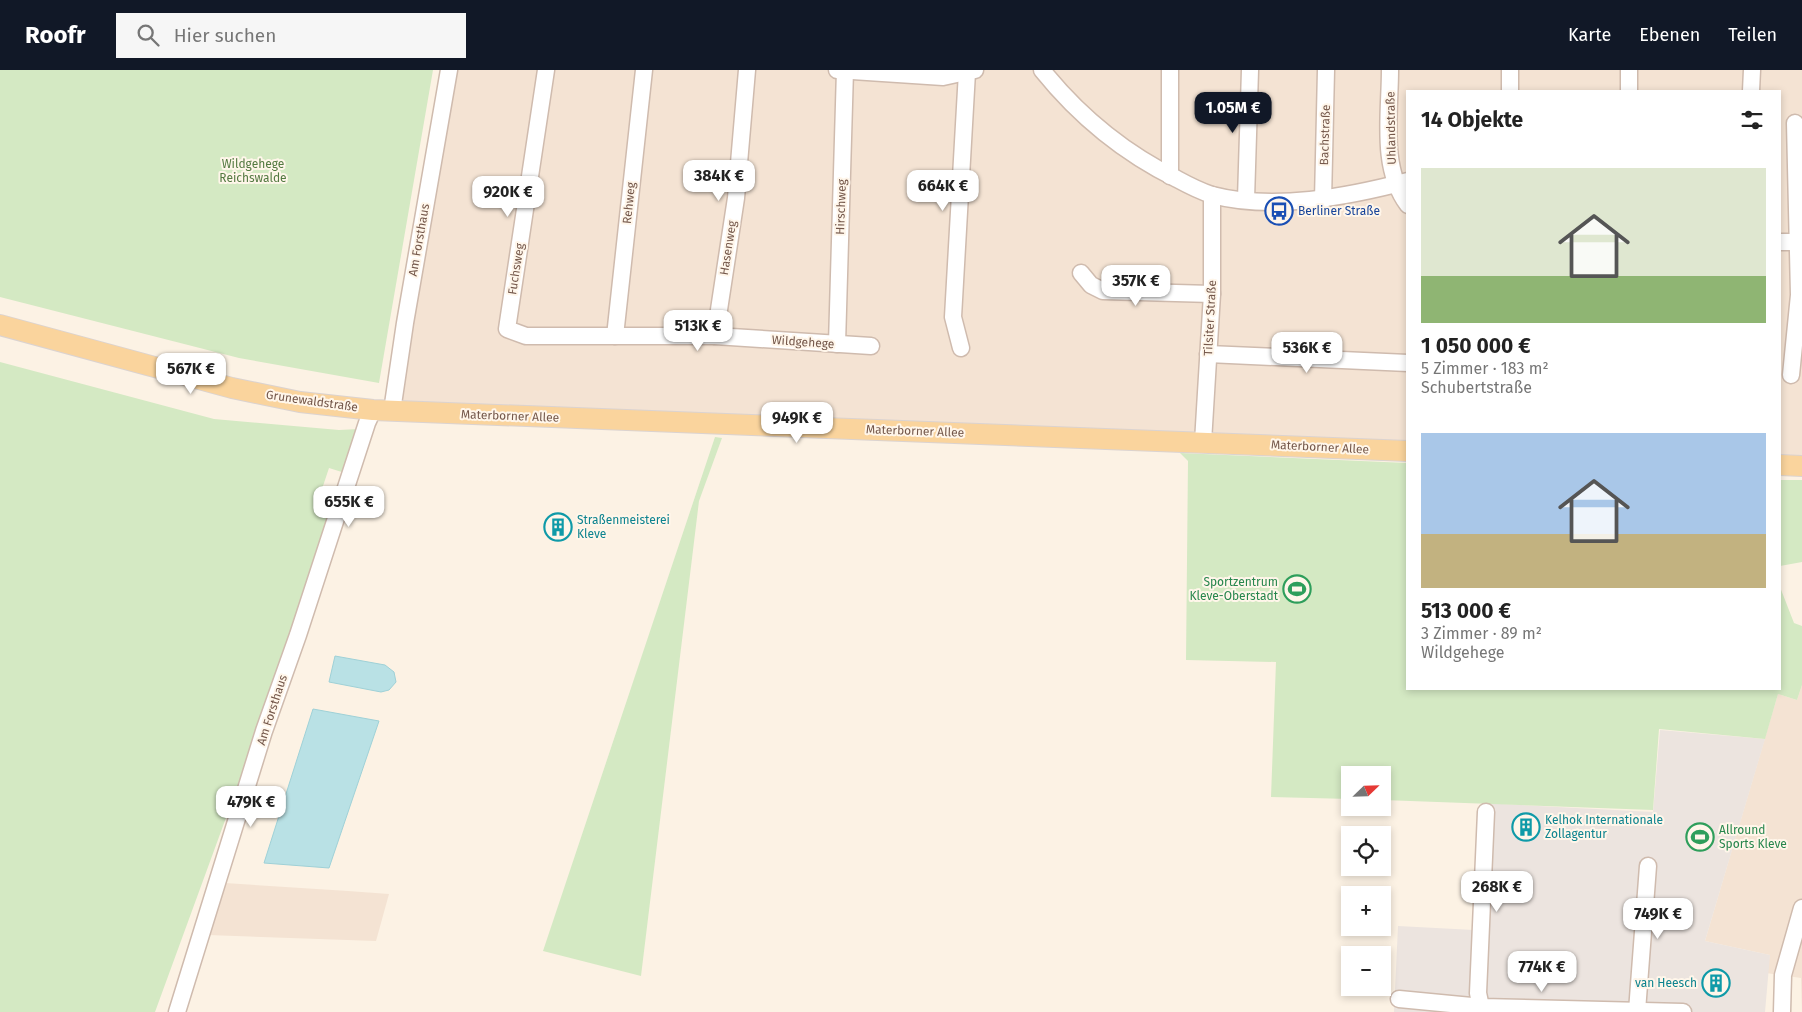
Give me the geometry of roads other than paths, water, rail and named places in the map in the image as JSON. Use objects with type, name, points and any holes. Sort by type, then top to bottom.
[{"type":"main road","name":"Grunewaldstraße","points":[[0,325],[232,388],[300,402],[383,410]]},
{"type":"main road","name":"Materborner Allee","points":[[383,410],[1406,451]]},
{"type":"main road","points":[[1781,465],[1802,466]]},
{"type":"street","name":"Am Forsthaus","points":[[177,1012],[264,731],[298,635],[366,423],[383,410],[405,323],[449,70]]},
{"type":"street","name":"Fuchsweg","points":[[526,336],[507,329],[546,70]]},
{"type":"street","name":"Rehweg","points":[[615,336],[644,70]]},
{"type":"street","name":"Hasenweg","points":[[715,336],[736,198],[747,70]]},
{"type":"street","points":[[837,70],[943,76],[971,71],[953,317],[961,348]]},
{"type":"street","name":"Hirschweg","points":[[837,344],[845,70]]},
{"type":"street","points":[[1042,70],[1067,101],[1107,136],[1151,167],[1212,195],[1290,202],[1323,200],[1401,183],[1406,199]]},
{"type":"street","points":[[1170,70],[1170,176]]},
{"type":"street","points":[[1246,199],[1250,70]]},
{"type":"street","name":"Bachstraße","points":[[1323,200],[1326,70]]},
{"type":"street","name":"Uhlandstraße","points":[[1390,70],[1389,157],[1401,183]]},
{"type":"street","points":[[1510,70],[1510,90]]},
{"type":"street","points":[[1629,70],[1629,90]]},
{"type":"street","points":[[1751,90],[1752,70]]},
{"type":"street","points":[[1791,375],[1799,295],[1792,123]]},
{"type":"street","name":"Tilsiter Straße","points":[[1203,442],[1212,294],[1212,195]]},
{"type":"street","points":[[1781,242],[1798,242]]},
{"type":"street","points":[[1082,273],[1091,285],[1103,291],[1212,294]]},
{"type":"street","name":"Wildgehege","points":[[526,336],[715,336],[871,346]]},
{"type":"street","points":[[1208,354],[1406,363]]},
{"type":"street","points":[[1482,1010],[1478,993],[1486,812]]},
{"type":"street","points":[[1637,1011],[1648,866]]},
{"type":"street","points":[[1782,1012],[1783,975],[1802,908]]},
{"type":"street","points":[[1399,999],[1482,1010],[1682,1012]]},
{"type":"water","points":[[335,656],[385,665],[394,672],[396,682],[389,690],[381,692],[329,682]]},
{"type":"water","points":[[313,709],[379,721],[329,868],[264,863]]},
{"type":"place","name":"Berliner Straße","points":[[1279,211]]},
{"type":"place","name":"Straßenmeisterei Kleve","points":[[558,527]]},
{"type":"place","name":"Sportzentrum Kleve-Oberstadt","points":[[1297,589]]},
{"type":"place","name":"Kelhok Internationale Zollagentur","points":[[1526,827]]},
{"type":"place","name":"Allround Sports Kleve","points":[[1700,837]]},
{"type":"place","name":"van Heesch","points":[[1716,983]]},
{"type":"park label","name":"Wildgehege Reichswalde","points":[[253,171]]}]
